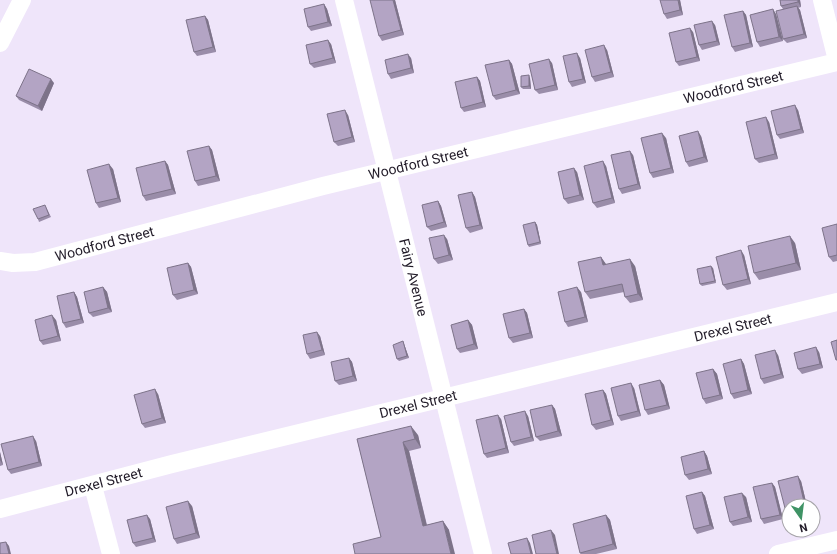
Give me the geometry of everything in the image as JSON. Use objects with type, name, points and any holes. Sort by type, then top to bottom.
[{"type":"street","points":[[0,43],[22,0]]},
{"type":"street","name":"Fairy Avenue","points":[[344,0],[483,554]]},
{"type":"street","points":[[822,0],[837,61]]},
{"type":"street","name":"Woodford Street","points":[[0,261],[13,263],[35,262],[388,171],[837,61]]},
{"type":"street","name":"Drexel Street","points":[[0,509],[93,486],[172,464],[837,302]]},
{"type":"street","points":[[93,486],[111,554]]},
{"type":"street","points":[[778,554],[837,540]]},
{"type":"building","points":[[370,0],[393,0],[401,30],[379,36]]},
{"type":"building","points":[[660,0],[678,0],[680,10],[664,14]]},
{"type":"building","points":[[780,0],[798,0],[798,2],[781,6]]},
{"type":"building","points":[[324,4],[328,22],[308,27],[304,9]]},
{"type":"building","points":[[797,6],[804,34],[783,39],[776,11]]},
{"type":"building","points":[[773,9],[779,37],[757,42],[750,15]]},
{"type":"building","points":[[743,11],[750,43],[732,47],[724,15]]},
{"type":"building","points":[[205,16],[213,47],[194,52],[186,20]]},
{"type":"building","points":[[712,21],[717,41],[699,45],[694,25]]},
{"type":"building","points":[[690,28],[697,57],[676,62],[669,33]]},
{"type":"building","points":[[328,40],[333,58],[310,64],[306,45]]},
{"type":"building","points":[[604,45],[611,72],[592,77],[585,50]]},
{"type":"building","points":[[577,53],[583,79],[569,82],[563,56]]},
{"type":"building","points":[[408,54],[411,68],[388,74],[385,60]]},
{"type":"building","points":[[549,59],[555,85],[535,90],[529,64]]},
{"type":"building","points":[[509,60],[516,90],[493,96],[485,65]]},
{"type":"building","points":[[29,69],[51,79],[38,106],[16,96]]},
{"type":"building","points":[[529,75],[529,86],[521,87],[521,76]]},
{"type":"building","points":[[477,77],[483,102],[461,108],[455,82]]},
{"type":"building","points":[[795,105],[801,129],[777,135],[771,111]]},
{"type":"building","points":[[345,110],[352,137],[334,142],[327,114]]},
{"type":"building","points":[[766,117],[775,154],[755,159],[746,122]]},
{"type":"building","points":[[698,131],[704,157],[686,162],[679,136]]},
{"type":"building","points":[[662,133],[671,168],[650,173],[641,138]]},
{"type":"building","points":[[209,146],[216,176],[195,181],[187,151]]},
{"type":"building","points":[[630,151],[638,184],[619,189],[611,155]]},
{"type":"building","points":[[165,161],[172,189],[143,196],[136,168]]},
{"type":"building","points":[[603,161],[612,198],[593,203],[584,166]]},
{"type":"building","points":[[109,164],[118,198],[96,203],[87,170]]},
{"type":"building","points":[[574,168],[580,195],[564,199],[558,172]]},
{"type":"building","points":[[472,192],[480,225],[466,228],[458,195]]},
{"type":"building","points":[[438,201],[444,222],[427,227],[422,205]]},
{"type":"building","points":[[45,205],[49,215],[38,219],[33,209]]},
{"type":"building","points":[[535,222],[540,242],[528,245],[523,225]]},
{"type":"building","points":[[837,224],[837,255],[829,257],[822,228]]},
{"type":"building","points":[[444,235],[449,255],[434,259],[429,238]]},
{"type":"building","points":[[790,236],[796,263],[754,273],[748,246]]},
{"type":"building","points":[[741,250],[748,279],[723,285],[716,257]]},
{"type":"building","points":[[601,257],[603,265],[630,259],[638,294],[625,297],[622,284],[585,292],[578,262]]},
{"type":"building","points":[[188,263],[194,290],[173,295],[167,268]]},
{"type":"building","points":[[711,266],[715,281],[700,284],[697,269]]},
{"type":"building","points":[[103,287],[108,308],[89,313],[84,292]]},
{"type":"building","points":[[577,287],[585,317],[565,322],[558,292]]},
{"type":"building","points":[[74,292],[81,319],[63,323],[57,296]]},
{"type":"building","points":[[524,309],[530,333],[509,338],[503,314]]},
{"type":"building","points":[[52,315],[58,336],[40,341],[35,320]]},
{"type":"building","points":[[468,320],[474,344],[457,349],[451,325]]},
{"type":"building","points":[[317,332],[322,350],[307,354],[303,335]]},
{"type":"building","points":[[837,340],[837,360],[836,360],[831,342]]},
{"type":"building","points":[[403,341],[407,356],[397,359],[393,345]]},
{"type":"building","points":[[816,347],[820,364],[798,369],[794,353]]},
{"type":"building","points":[[775,350],[781,374],[761,379],[755,355]]},
{"type":"building","points":[[349,358],[353,376],[335,381],[331,362]]},
{"type":"building","points":[[741,359],[748,390],[731,394],[723,364]]},
{"type":"building","points":[[713,369],[720,395],[703,399],[696,373]]},
{"type":"building","points":[[660,380],[667,405],[645,410],[639,385]]},
{"type":"building","points":[[631,383],[638,411],[618,416],[611,388]]},
{"type":"building","points":[[155,389],[162,418],[142,424],[134,395]]},
{"type":"building","points":[[603,390],[611,420],[592,425],[585,394]]},
{"type":"building","points":[[552,405],[558,431],[536,437],[530,410]]},
{"type":"building","points":[[525,411],[531,437],[511,442],[504,416]]},
{"type":"building","points":[[498,415],[506,448],[484,454],[476,420]]},
{"type":"building","points":[[411,426],[415,439],[403,442],[423,526],[443,521],[451,554],[355,554],[353,544],[381,537],[357,439]]},
{"type":"building","points":[[33,436],[39,462],[8,470],[1,444]]},
{"type":"building","points":[[704,451],[708,469],[685,475],[681,457]]},
{"type":"building","points":[[798,476],[803,498],[782,498],[778,481]]},
{"type":"building","points":[[772,483],[780,515],[761,519],[753,487]]},
{"type":"building","points":[[702,492],[710,525],[694,529],[686,496]]},
{"type":"building","points":[[742,493],[748,517],[730,522],[724,497]]},
{"type":"building","points":[[188,501],[196,533],[174,539],[166,507]]},
{"type":"building","points":[[147,515],[153,538],[133,543],[127,520]]},
{"type":"building","points":[[606,515],[613,544],[580,553],[573,524]]},
{"type":"building","points":[[551,530],[557,554],[536,554],[532,535]]},
{"type":"building","points":[[527,538],[531,554],[511,554],[508,543]]},
{"type":"building","points":[[6,542],[9,554],[0,554],[0,543]]}]
